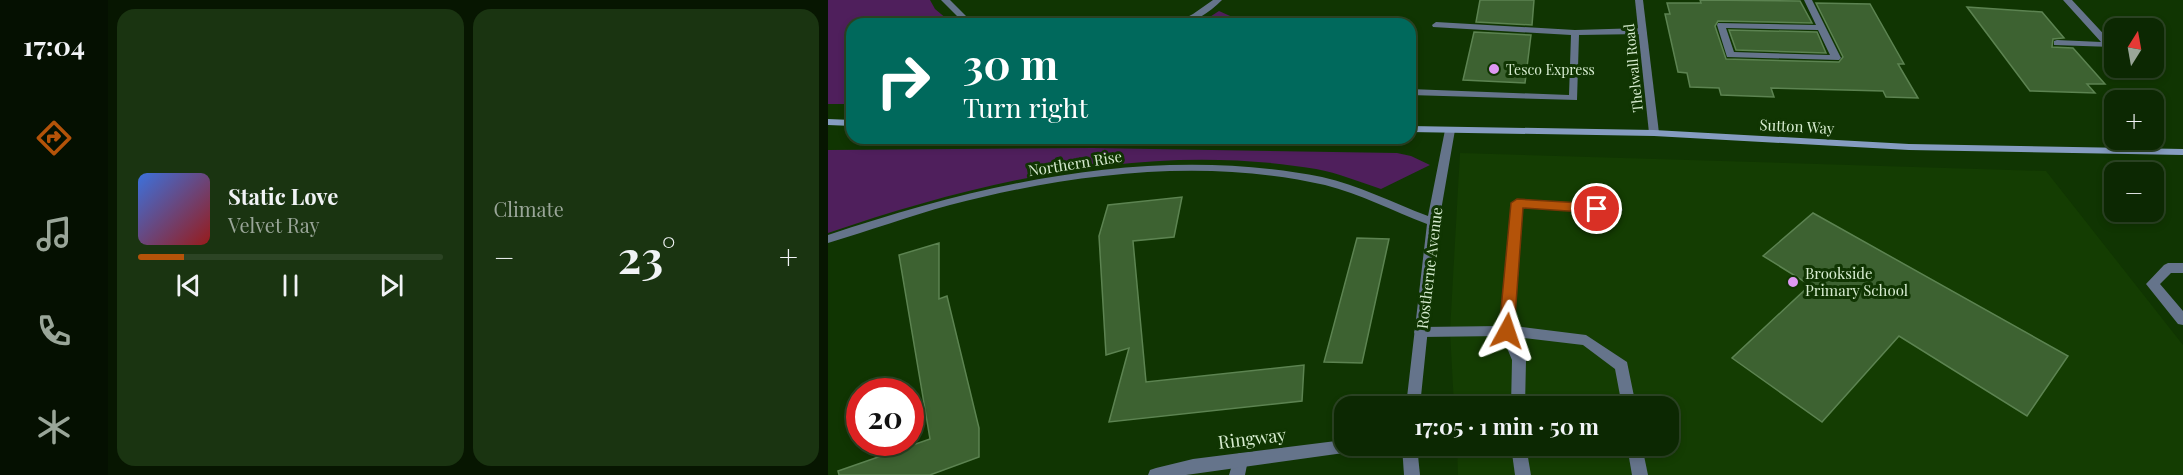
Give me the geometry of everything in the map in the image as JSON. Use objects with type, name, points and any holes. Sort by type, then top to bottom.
[{"type":"main road","points":[[828,122],[846,123]]},
{"type":"main road","name":"Sutton Way","points":[[1416,129],[1654,133],[1909,147],[2183,152]]},
{"type":"street","points":[[945,0],[964,18]]},
{"type":"street","points":[[1192,18],[1218,0]]},
{"type":"street","name":"Thelwall Road","points":[[1639,0],[1654,133]]},
{"type":"street","points":[[1808,0],[1822,28],[1836,58],[1730,56],[1721,26],[1822,28]]},
{"type":"street","points":[[2056,44],[2109,45],[2067,0]]},
{"type":"street","points":[[1436,25],[1575,33],[1642,31]]},
{"type":"street","points":[[1416,92],[1574,98],[1575,33]]},
{"type":"street","name":"Rostherne Avenue","points":[[1414,396],[1432,222],[1450,130]]},
{"type":"street","name":"Northern Rise","points":[[828,239],[958,199],[1089,174],[1171,167],[1230,167],[1325,182],[1432,222]]},
{"type":"street","points":[[1518,396],[1519,360],[1507,331],[1517,203],[1617,210]]},
{"type":"street","points":[[2183,268],[2168,268],[2152,284],[2183,320]]},
{"type":"street","points":[[1421,332],[1507,331],[1586,340],[1622,366],[1627,396]]},
{"type":"street","name":"Ringway","points":[[1156,475],[1193,465],[1239,467],[1334,450]]},
{"type":"street","points":[[1411,456],[1412,475]]},
{"type":"street","points":[[1520,456],[1523,475]]},
{"type":"street","points":[[1637,456],[1640,475]]},
{"type":"shaded area","points":[[828,0],[930,0],[935,9],[946,18],[846,18],[846,104],[828,104]]},
{"type":"shaded area","points":[[1219,11],[1235,18],[1208,18]]},
{"type":"shaded area","points":[[1093,148],[1397,153],[1411,156],[1430,165],[1381,189],[1316,169],[1254,162],[1192,160],[1130,163],[1007,182],[887,214],[828,233],[828,150]]},
{"type":"shaded area","name":"Brookside Primary School","points":[[1460,153],[2046,171],[2183,345],[2183,475],[1458,475],[1457,456],[1679,456],[1679,396],[1453,396],[1450,331]]},
{"type":"building","points":[[1480,0],[1534,0],[1532,25],[1476,22]]},
{"type":"building","points":[[1700,0],[1800,1],[1812,23],[1718,21],[1715,26],[1726,59],[1839,62],[1843,57],[1816,3],[1870,4],[1904,64],[1898,64],[1918,98],[1886,97],[1883,91],[1771,88],[1774,97],[1721,95],[1719,88],[1690,87],[1687,73],[1678,72],[1665,14],[1670,14],[1667,3],[1701,3]]},
{"type":"building","points":[[1967,7],[2042,12],[2064,38],[2053,39],[2052,47],[2073,48],[2105,84],[2087,84],[2095,93],[2030,91]]},
{"type":"building","points":[[1729,30],[1817,32],[1826,53],[1736,50]]},
{"type":"building","points":[[1474,32],[1531,35],[1525,83],[1463,80]]},
{"type":"building","points":[[1182,197],[1174,237],[1133,241],[1146,382],[1304,365],[1302,401],[1109,422],[1129,348],[1106,355],[1099,236],[1108,205]]},
{"type":"building","points":[[1813,213],[2068,356],[2027,416],[1899,336],[1822,422],[1732,358],[1810,285],[1763,256]]},
{"type":"building","points":[[1357,238],[1389,239],[1362,363],[1324,362]]},
{"type":"building","points":[[939,243],[939,299],[947,296],[979,428],[979,457],[930,475],[839,475],[838,471],[881,456],[924,456],[924,441],[930,439],[924,403],[924,378],[920,378],[899,255]]},
{"type":"place","name":"Tesco Express","points":[[1494,69]]},
{"type":"place","name":"Brookside Primary School","points":[[1793,282]]},
{"type":"route","points":[[1507,331],[1517,203],[1597,209]]}]
